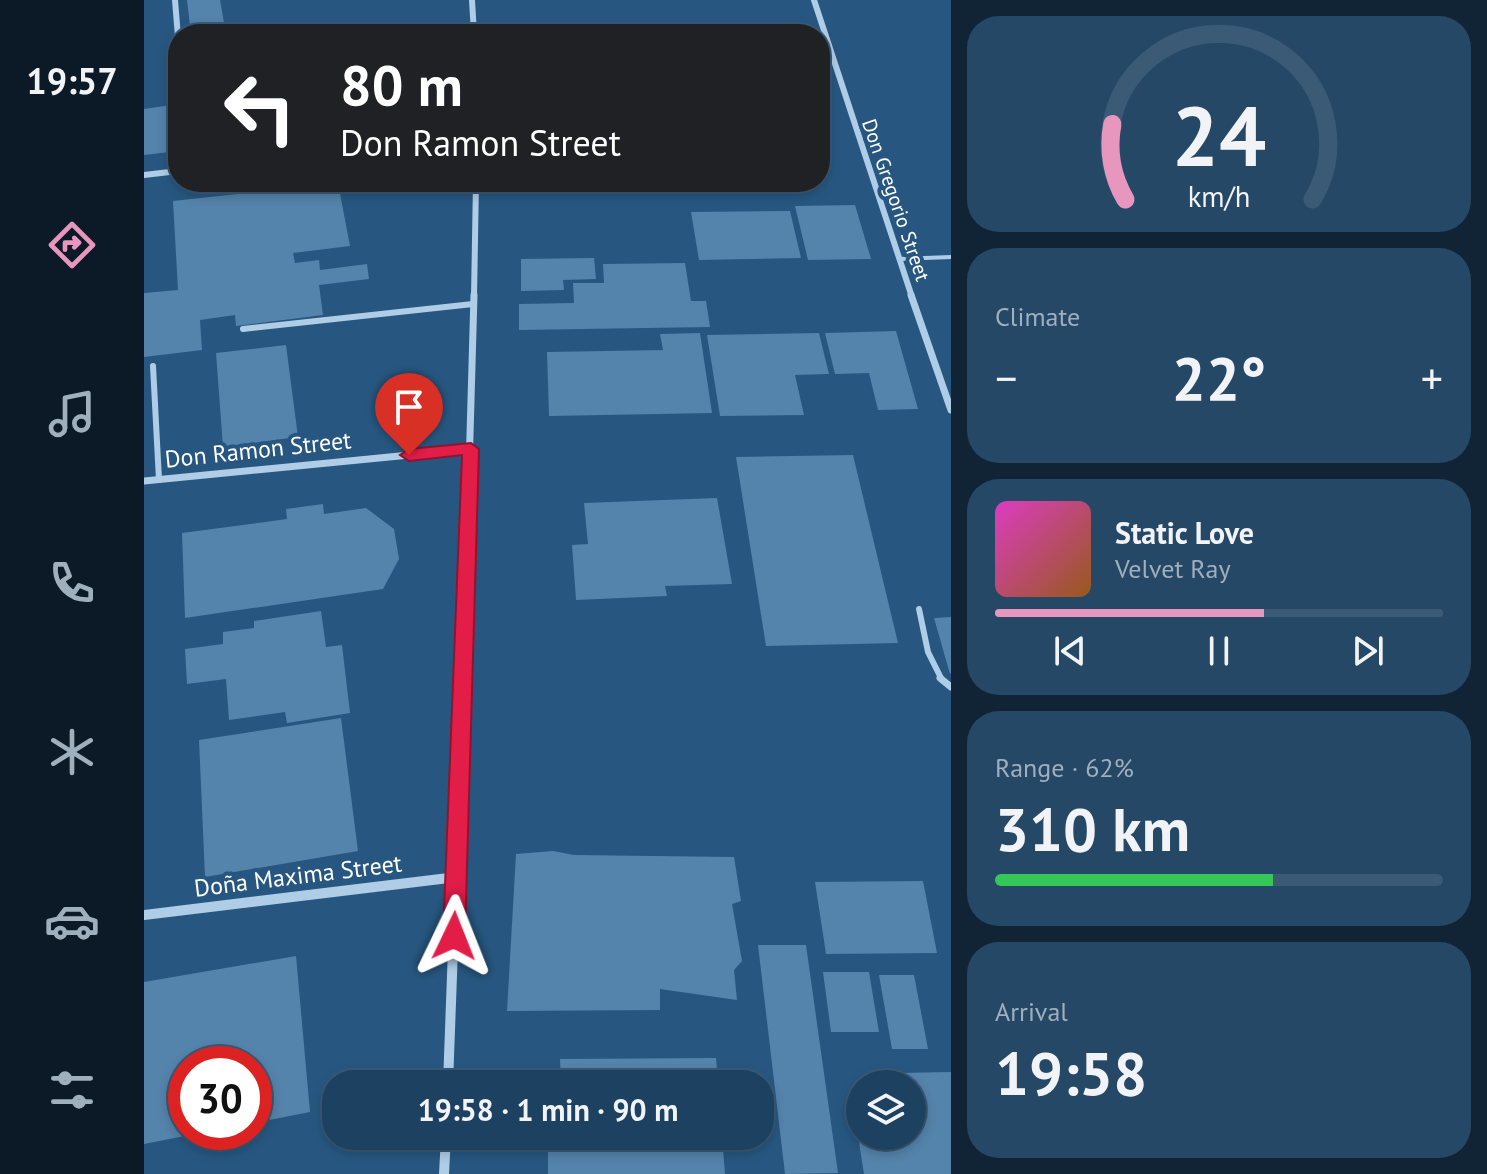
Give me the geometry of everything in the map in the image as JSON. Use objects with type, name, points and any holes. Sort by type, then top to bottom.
[{"type":"street","points":[[175,0],[177,24]]},
{"type":"street","points":[[472,0],[473,24]]},
{"type":"street","name":"Don Gregorio Street","points":[[814,0],[822,24]]},
{"type":"street","name":"Don Gregorio Street","points":[[830,49],[951,410]]},
{"type":"street","points":[[144,175],[168,172]]},
{"type":"street","points":[[449,1070],[471,449],[476,192]]},
{"type":"street","name":"Don Ramon Street","points":[[144,481],[471,449]]},
{"type":"street","name":"Doña Maxima Street","points":[[144,915],[457,877]]},
{"type":"street","points":[[444,1174],[445,1150]]},
{"type":"lane","points":[[899,259],[951,257]]},
{"type":"lane","points":[[243,329],[473,304]]},
{"type":"lane","points":[[153,366],[159,480]]},
{"type":"lane","points":[[919,609],[933,667],[951,687]]},
{"type":"building","points":[[187,0],[220,0],[224,24],[190,24]]},
{"type":"building","points":[[168,105],[168,152],[144,155],[144,109]]},
{"type":"building","points":[[256,192],[340,192],[350,246],[293,253],[295,263],[319,260],[320,270],[367,264],[369,279],[319,285],[323,315],[236,326],[235,315],[200,320],[202,350],[144,357],[144,293],[178,290],[173,201]]},
{"type":"building","points":[[855,205],[871,259],[808,260],[795,206]]},
{"type":"building","points":[[790,211],[801,258],[699,260],[691,212]]},
{"type":"building","points":[[594,258],[596,279],[563,280],[564,290],[521,291],[521,259]]},
{"type":"building","points":[[685,263],[691,301],[706,301],[710,327],[519,330],[519,304],[574,303],[573,283],[604,283],[603,264]]},
{"type":"building","points":[[896,331],[918,409],[878,410],[869,373],[835,374],[825,333]]},
{"type":"building","points":[[700,333],[712,413],[549,416],[547,352],[663,350],[660,334]]},
{"type":"building","points":[[819,333],[829,374],[795,375],[804,415],[720,416],[707,335]]},
{"type":"building","points":[[286,345],[298,437],[223,447],[216,353]]},
{"type":"building","points":[[853,455],[898,643],[766,646],[736,457]]},
{"type":"building","points":[[717,498],[732,584],[665,586],[667,596],[576,600],[572,545],[588,544],[584,503]]},
{"type":"building","points":[[323,504],[324,514],[366,508],[394,529],[399,559],[383,589],[185,618],[182,533],[287,519],[286,509]]},
{"type":"building","points":[[321,611],[326,647],[342,645],[350,713],[287,723],[285,712],[229,720],[226,679],[187,684],[185,649],[223,644],[223,632],[254,628],[254,621]]},
{"type":"building","points":[[951,617],[951,673],[950,674],[934,618]]},
{"type":"building","points":[[341,718],[358,851],[205,877],[199,740]]},
{"type":"building","points":[[553,851],[574,855],[734,857],[741,901],[732,904],[742,961],[734,970],[737,1000],[660,989],[660,1010],[507,1011],[516,854]]},
{"type":"building","points":[[923,881],[937,953],[826,954],[815,882]]},
{"type":"building","points":[[758,945],[806,945],[838,1173],[785,1174]]},
{"type":"building","points":[[296,956],[310,1112],[272,1119],[272,1046],[168,1046],[168,1139],[144,1144],[144,982]]},
{"type":"building","points":[[823,972],[869,972],[879,1032],[831,1032]]},
{"type":"building","points":[[879,975],[914,975],[928,1049],[892,1049]]},
{"type":"building","points":[[716,1058],[717,1070],[560,1070],[560,1059]]},
{"type":"building","points":[[926,1072],[951,1072],[951,1174],[864,1174],[860,1150],[926,1150]]},
{"type":"building","points":[[548,1150],[723,1150],[725,1174],[548,1174]]},
{"type":"route","points":[[409,455],[471,449],[454,936]]}]
